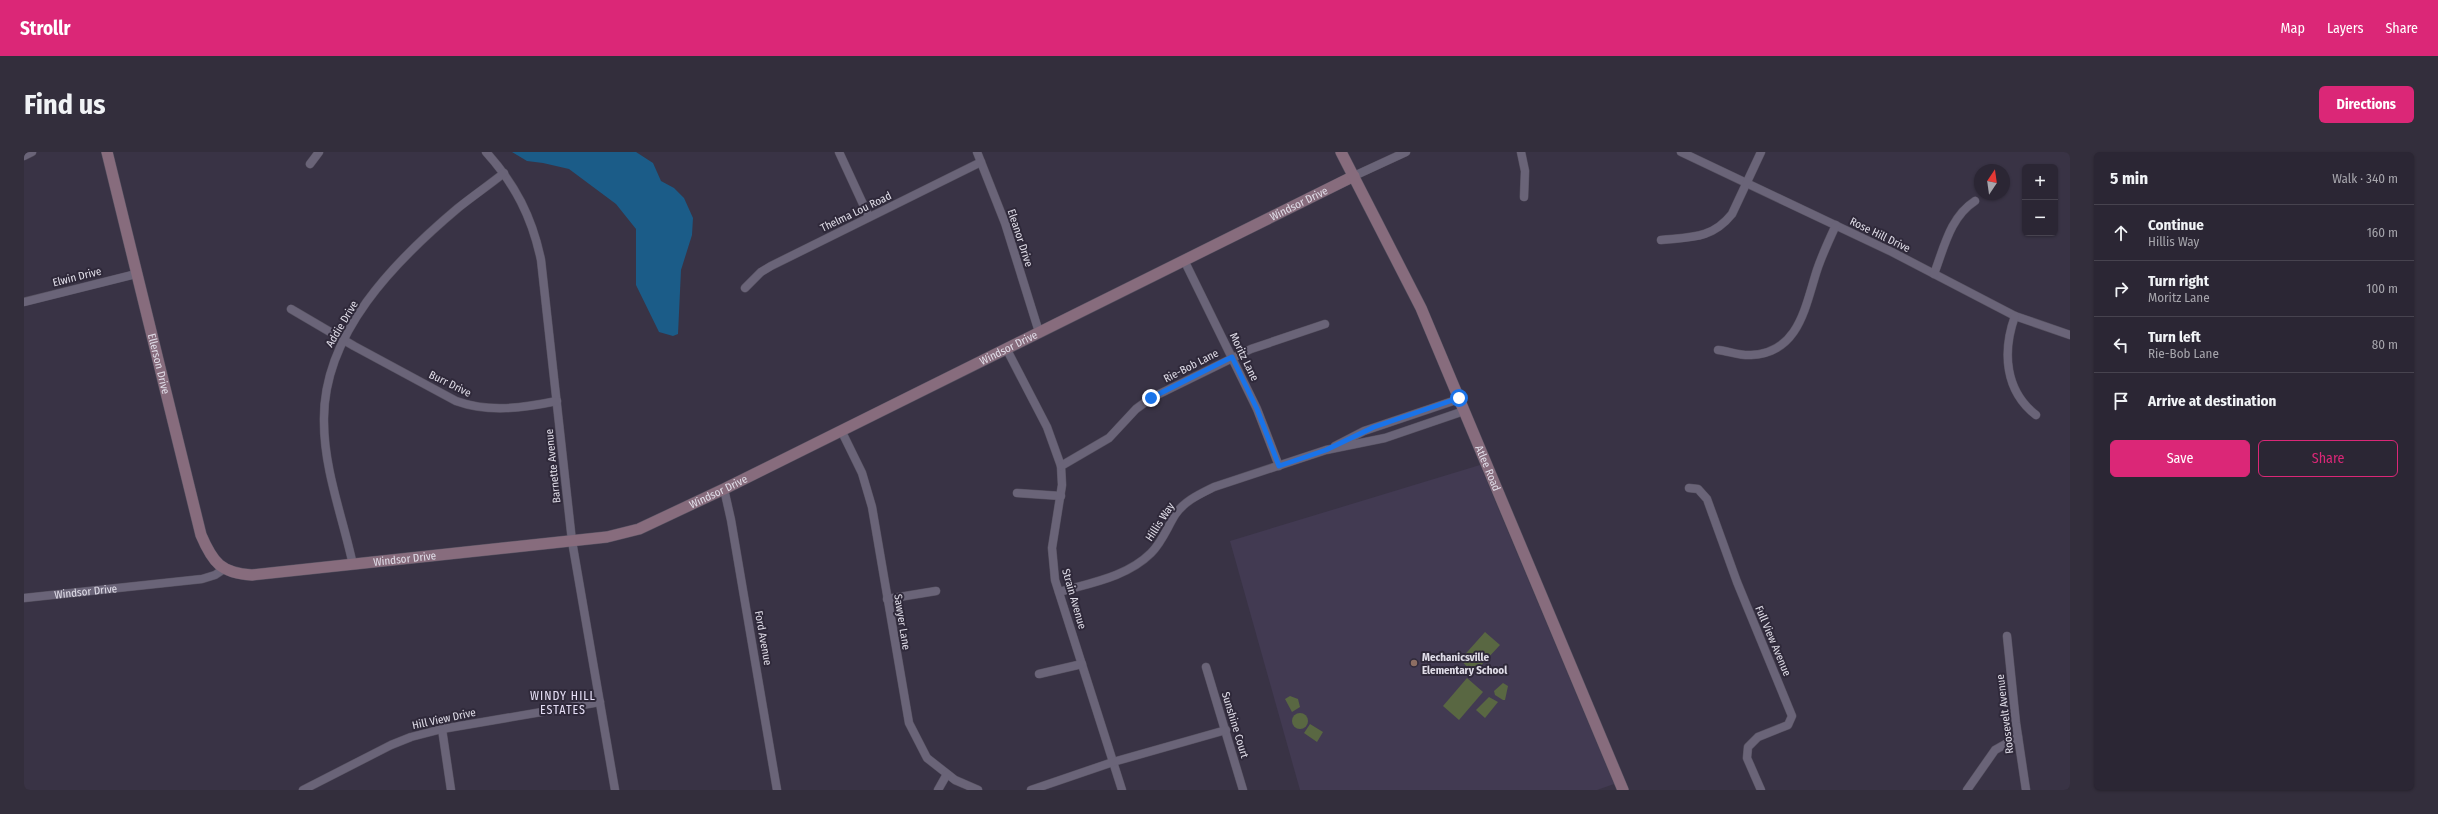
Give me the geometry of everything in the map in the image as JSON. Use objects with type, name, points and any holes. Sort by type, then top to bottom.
[{"type":"street","points":[[24,156],[32,152]]},
{"type":"street","name":"Ellerson Drive","points":[[107,152],[201,535],[214,560],[224,569]]},
{"type":"street","points":[[310,164],[319,152]]},
{"type":"street","name":"Barnette Avenue","points":[[486,152],[504,173],[520,198],[536,237],[541,260],[572,541],[615,790]]},
{"type":"street","points":[[839,152],[869,217]]},
{"type":"street","name":"Eleanor Drive","points":[[977,152],[1005,223],[1039,332]]},
{"type":"street","name":"Atlee Road","points":[[1341,152],[1421,308],[1623,790]]},
{"type":"street","points":[[1354,176],[1406,152]]},
{"type":"street","points":[[1521,152],[1525,172],[1524,197]]},
{"type":"street","name":"Rose Hill Drive","points":[[1681,152],[1836,225],[2014,316],[2070,335]]},
{"type":"street","points":[[1661,240],[1700,236],[1714,231],[1732,214],[1748,183],[1761,152]]},
{"type":"street","name":"Thelma Lou Road","points":[[745,288],[761,272],[771,266],[981,162]]},
{"type":"street","name":"Addie Drive","points":[[353,564],[328,462],[324,422],[327,387],[335,359],[344,340],[372,296],[410,252],[459,207],[504,173]]},
{"type":"street","name":"Windsor Drive","points":[[24,598],[202,579],[215,575],[224,569],[239,574],[252,575],[607,537],[639,529],[724,489],[1354,176]]},
{"type":"street","points":[[1934,274],[1954,222],[1967,206],[1975,201]]},
{"type":"street","points":[[1718,350],[1750,356],[1768,352],[1780,347],[1791,338],[1802,319],[1821,256],[1836,225]]},
{"type":"street","name":"Moritz Lane","points":[[1184,260],[1257,409],[1279,466]]},
{"type":"street","name":"Elwin Drive","points":[[24,302],[136,274]]},
{"type":"street","name":"Burr Drive","points":[[291,308],[344,340],[456,401],[468,406],[494,409],[557,401]]},
{"type":"street","points":[[2014,316],[2007,351],[2012,383],[2021,401],[2036,415]]},
{"type":"street","name":"Rie-Bob Lane","points":[[1061,466],[1109,438],[1145,402],[1232,357],[1325,324]]},
{"type":"street","name":"Strain Avenue","points":[[1006,348],[1047,427],[1061,466],[1061,496],[1052,548],[1052,564],[1059,592],[1122,790]]},
{"type":"street","name":"Hillis Way","points":[[1326,450],[1364,431],[1459,398]]},
{"type":"street","name":"Hillis Way","points":[[1059,592],[1114,575],[1143,560],[1160,543],[1181,507],[1200,494],[1214,487],[1326,450],[1385,438],[1464,411]]},
{"type":"street","name":"Sawyer Lane","points":[[841,430],[855,456],[867,487],[910,724],[927,758],[947,774],[978,790]]},
{"type":"street","name":"Full View Avenue","points":[[1689,488],[1698,489],[1707,499],[1736,582],[1792,716],[1788,725],[1756,738],[1748,747],[1747,758],[1761,790]]},
{"type":"street","name":"Ford Avenue","points":[[724,489],[732,520],[777,790]]},
{"type":"street","points":[[1017,493],[1061,496]]},
{"type":"street","points":[[887,599],[936,591]]},
{"type":"street","name":"Roosevelt Avenue","points":[[2007,636],[2018,737],[2026,790]]},
{"type":"street","points":[[1039,674],[1082,664]]},
{"type":"street","name":"Sunshine Court","points":[[1206,667],[1243,790]]},
{"type":"street","name":"Hill View Drive","points":[[303,790],[391,745],[442,729],[600,702]]},
{"type":"street","points":[[442,729],[451,790]]},
{"type":"street","points":[[1031,790],[1113,762],[1226,730]]},
{"type":"street","points":[[1966,790],[1995,750],[2018,737]]},
{"type":"street","points":[[938,790],[947,774]]},
{"type":"shaded area","name":"Mechanicsville Elementary School","points":[[1480,465],[1614,784],[1597,790],[1300,790],[1230,541]]},
{"type":"green space","points":[[1485,632],[1500,645],[1474,673],[1460,660]]},
{"type":"green space","points":[[1467,678],[1483,692],[1459,720],[1443,706]]},
{"type":"green space","points":[[1503,683],[1508,686],[1505,700],[1495,695],[1494,691]]},
{"type":"green space","points":[[1290,696],[1298,699],[1300,707],[1292,712],[1285,699]]},
{"type":"green space","points":[[1489,697],[1498,702],[1485,718],[1476,710]]},
{"type":"green space","points":[[1297,713],[1303,713],[1308,718],[1306,727],[1303,729],[1297,729],[1292,724],[1292,718]]},
{"type":"green space","points":[[1310,724],[1323,732],[1317,742],[1304,733]]},
{"type":"water","points":[[512,152],[636,152],[653,163],[661,181],[674,188],[684,198],[693,218],[692,235],[681,270],[678,334],[673,336],[659,332],[636,285],[636,229],[616,204],[569,169],[527,161]]},
{"type":"place","name":"Mechanicsville Elementary School","points":[[1414,663]]},
{"type":"district","name":"WINDY HILL ESTATES","points":[[563,703]]},
{"type":"route","points":[[1151,398],[1232,357],[1257,409],[1279,466],[1326,450],[1374,427],[1425,411],[1459,398]]}]
